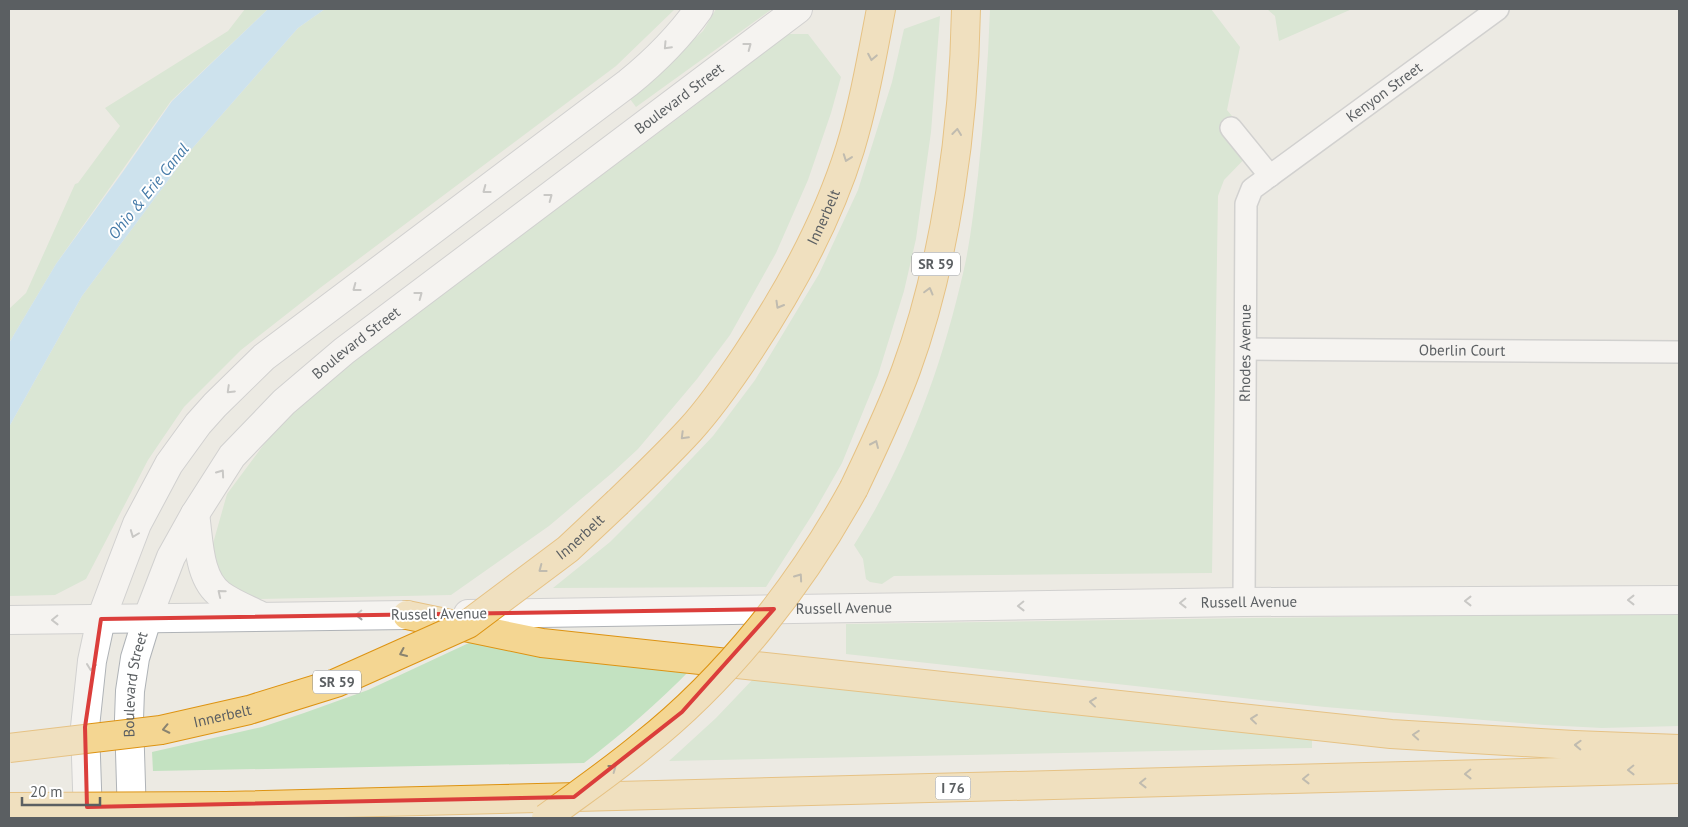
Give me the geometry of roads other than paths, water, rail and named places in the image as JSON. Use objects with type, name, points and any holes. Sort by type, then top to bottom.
[{"type":"highway","name":"Innerbelt","points":[[9,748],[161,730],[249,710],[336,683],[468,624],[568,549],[691,430],[723,390],[776,310],[799,271],[827,211],[849,151],[861,111],[881,9]]},
{"type":"highway","name":"SR 59","points":[[546,818],[644,745],[682,712],[716,678],[790,590],[818,550],[854,488],[887,418],[906,369],[919,328],[938,254],[960,108],[966,18]]},
{"type":"highway","points":[[407,614],[542,643],[1391,734],[1574,746],[1679,749]]},
{"type":"highway","name":"I 76","points":[[9,807],[226,806],[1679,769]]},
{"type":"main road","points":[[88,818],[85,727],[92,661],[101,619],[137,524],[169,464],[198,424],[264,357],[648,67],[699,9]]},
{"type":"main road","name":"Boulevard Street","points":[[132,818],[129,719],[130,691],[136,658],[147,619],[170,557],[232,456],[284,402],[337,358],[798,9]]},
{"type":"main road","points":[[195,514],[202,563],[208,580],[220,594],[263,617]]},
{"type":"main road","name":"Russell Avenue","points":[[9,620],[1244,602],[1679,600]]},
{"type":"street","name":"Kenyon Street","points":[[1270,176],[1498,9]]},
{"type":"street","points":[[1232,128],[1270,176]]},
{"type":"street","name":"Rhodes Avenue","points":[[1244,602],[1246,204],[1252,190],[1270,176]]},
{"type":"street","name":"Oberlin Court","points":[[1246,349],[1679,352]]},
{"type":"water","name":"Ohio & Erie Canal","points":[[268,9],[325,9],[298,28],[190,151],[82,296],[9,427],[9,343],[56,264],[172,101]]}]
